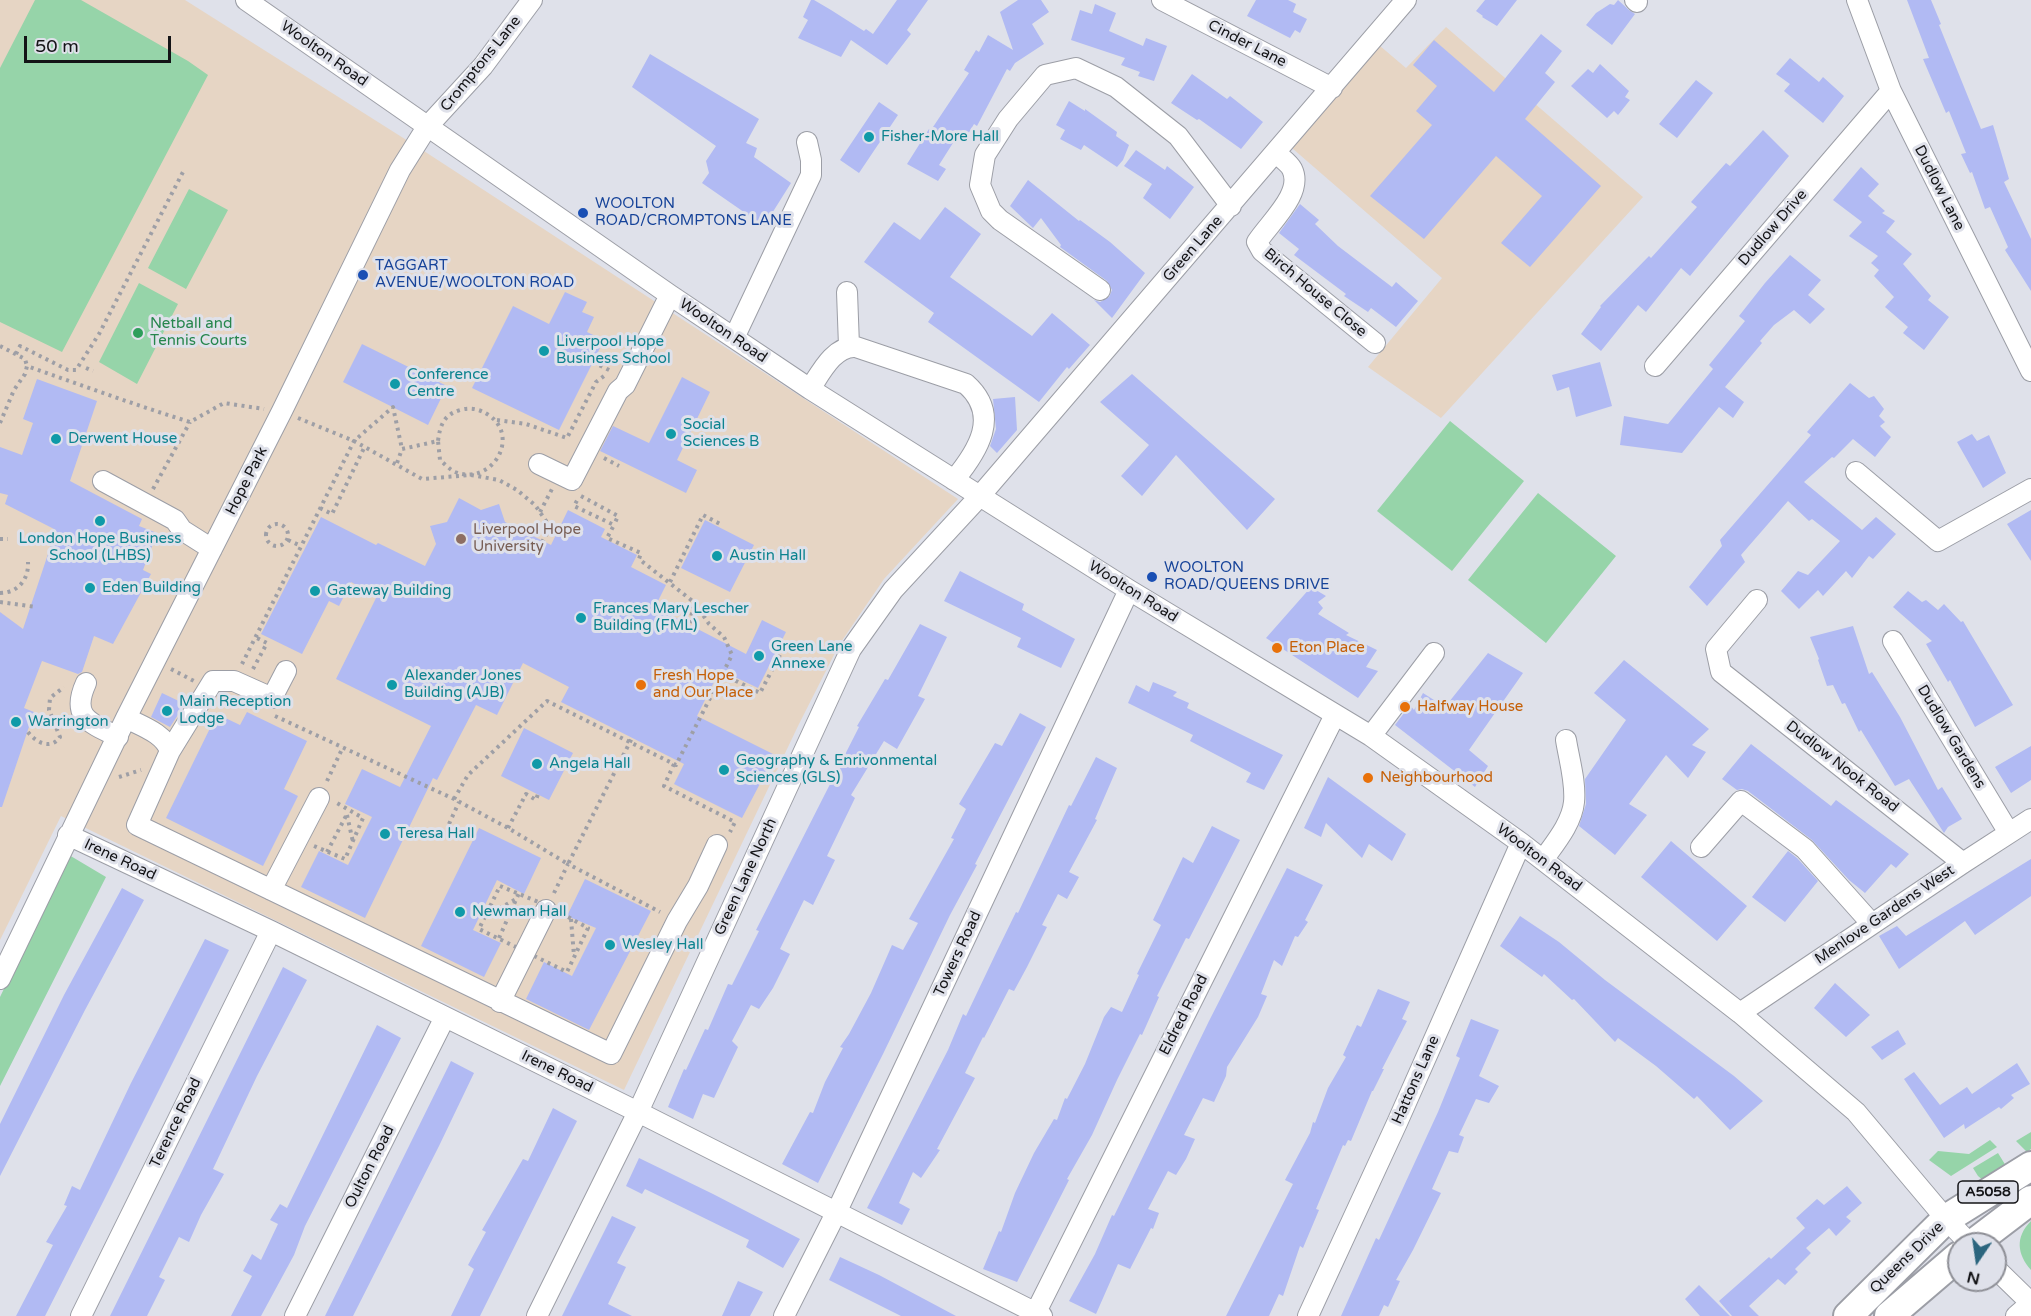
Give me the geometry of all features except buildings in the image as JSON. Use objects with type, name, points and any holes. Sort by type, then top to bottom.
[{"type":"highway","name":"Queens Drive","points":[[1848,1316],[1946,1220],[2031,1166]]},
{"type":"highway","name":"A5058","points":[[1987,1232],[2031,1200]]},
{"type":"highway","name":"Queens Drive","points":[[1888,1316],[1947,1266]]},
{"type":"street","name":"Woolton Road","points":[[246,0],[670,295],[810,389],[1128,590],[1371,736],[1521,843],[1740,1013],[1856,1112],[1958,1232]]},
{"type":"street","name":"Cromptons Lane","points":[[427,127],[489,58],[532,0]]},
{"type":"street","name":"Cinder Lane","points":[[1162,0],[1332,88]]},
{"type":"street","name":"Green Lane","points":[[979,497],[1406,0]]},
{"type":"street","name":"Dudlow Lane","points":[[1857,0],[1891,91],[2031,371]]},
{"type":"street","points":[[1100,290],[1000,220],[992,211],[980,184],[985,155],[1008,119],[1045,75],[1076,68],[1116,87],[1178,136],[1230,206]]},
{"type":"street","name":"Dudlow Drive","points":[[1655,366],[1891,91]]},
{"type":"street","name":"Hope Park","points":[[0,979],[68,835],[282,411],[400,170],[427,127]]},
{"type":"street","points":[[734,338],[811,175],[811,160],[807,142]]},
{"type":"street","name":"Birch House Close","points":[[1276,153],[1292,167],[1296,180],[1292,195],[1257,242],[1262,251],[1375,343]]},
{"type":"street","points":[[847,292],[849,346]]},
{"type":"street","points":[[539,464],[572,480],[618,391],[625,385],[670,295]]},
{"type":"street","points":[[810,389],[830,360],[849,346],[966,384],[981,402],[984,421],[975,453],[954,480]]},
{"type":"street","points":[[1856,472],[1938,541],[2031,489]]},
{"type":"street","points":[[103,481],[175,520],[182,530],[212,549]]},
{"type":"street","name":"Green Lane North","points":[[537,1316],[638,1112],[805,727],[851,649],[893,590],[979,497]]},
{"type":"street","name":"Towers Road","points":[[784,1316],[836,1213],[1128,590]]},
{"type":"street","name":"Dudlow Nook Road","points":[[1756,600],[1716,650],[1721,672],[1963,863]]},
{"type":"street","name":"Dudlow Gardens","points":[[1893,641],[2009,833]]},
{"type":"street","points":[[1371,736],[1434,653]]},
{"type":"street","points":[[286,671],[272,699],[239,683],[213,681],[170,751],[137,825],[610,1054],[717,845]]},
{"type":"street","points":[[76,681],[82,716],[117,737]]},
{"type":"street","name":"Eldred Road","points":[[1037,1315],[1335,715]]},
{"type":"street","points":[[126,718],[158,735],[170,751]]},
{"type":"street","points":[[1543,860],[1570,817],[1574,803],[1566,740]]},
{"type":"street","points":[[271,890],[320,796]]},
{"type":"street","points":[[1701,848],[1741,801],[1805,849],[1872,924]]},
{"type":"street","name":"Menlove Gardens West","points":[[1740,1013],[2031,819]]},
{"type":"street","name":"Irene Road","points":[[68,835],[271,931],[638,1112],[1037,1315]]},
{"type":"street","name":"Hattons Lane","points":[[1308,1316],[1397,1124],[1521,843]]},
{"type":"street","points":[[500,1002],[549,904]]},
{"type":"street","name":"Terence Road","points":[[81,1316],[271,931]]},
{"type":"street","name":"Oulton Road","points":[[295,1316],[445,1017]]},
{"type":"street","points":[[2007,1280],[2031,1303],[2016,1316]]},
{"type":"path","points":[[16,354],[20,346],[68,370],[76,370],[99,334],[183,172]]},
{"type":"path","points":[[0,346],[25,359],[27,366],[0,423]]},
{"type":"path","points":[[593,362],[614,373]]},
{"type":"path","points":[[27,366],[190,422]]},
{"type":"path","points":[[86,368],[93,371]]},
{"type":"path","points":[[152,490],[190,422],[224,403],[282,411],[365,446],[422,478],[471,476],[485,471],[497,461],[501,450],[502,437],[496,420]]},
{"type":"path","points":[[239,683],[255,637],[354,441],[393,407],[402,450],[397,463]]},
{"type":"path","points":[[526,424],[496,420],[481,410],[466,408],[452,413],[441,424],[438,441],[441,460],[453,471],[499,480],[517,490],[535,505],[549,530],[538,549]]},
{"type":"path","points":[[402,450],[438,441]]},
{"type":"path","points":[[320,508],[332,514],[365,446]]},
{"type":"path","points":[[580,496],[618,516],[608,538],[641,553],[639,559],[695,603],[709,624],[724,637],[732,655],[664,786],[735,822],[727,838],[717,845]]},
{"type":"path","points":[[574,506],[614,525]]},
{"type":"path","points":[[670,582],[703,515],[722,525]]},
{"type":"path","points":[[273,525],[281,525],[287,529],[288,540],[280,546],[272,545],[266,537],[268,530],[273,525]]},
{"type":"path","points":[[0,539],[8,539]]},
{"type":"path","points":[[288,540],[301,546]]},
{"type":"path","points":[[0,593],[22,585],[29,568],[28,562]]},
{"type":"path","points":[[0,602],[36,607]]},
{"type":"path","points":[[690,623],[695,603]]},
{"type":"path","points":[[239,683],[267,643],[255,637]]},
{"type":"path","points":[[722,674],[760,693],[783,649]]},
{"type":"path","points":[[156,661],[207,689]]},
{"type":"path","points":[[28,732],[33,738],[46,744],[53,744],[58,740],[60,737],[49,710],[50,698],[76,681]]},
{"type":"path","points":[[272,699],[265,711],[456,800],[568,864],[677,921]]},
{"type":"path","points":[[449,824],[456,800],[468,775],[547,701],[631,740],[674,764]]},
{"type":"path","points":[[549,904],[631,740]]},
{"type":"path","points":[[297,838],[345,860],[363,818],[320,796],[343,747]]},
{"type":"path","points":[[100,771],[114,778],[148,767],[161,773]]},
{"type":"path","points":[[508,828],[526,794],[537,800],[538,794]]},
{"type":"path","points":[[346,808],[353,842]]},
{"type":"path","points":[[327,852],[347,814]]},
{"type":"path","points":[[484,917],[518,896],[499,938]]},
{"type":"path","points":[[571,918],[574,958]]},
{"type":"shaded area","name":"Liverpool Hope University","points":[[0,0],[185,0],[427,153],[958,499],[884,579],[839,645],[624,1090],[61,816],[0,940]]},
{"type":"shaded area","points":[[1446,27],[1643,197],[1441,418],[1368,367],[1442,278],[1285,142],[1373,40],[1406,68]]},
{"type":"green space","points":[[35,0],[81,0],[188,61],[208,75],[62,352],[0,322],[0,68]]},
{"type":"green space","points":[[189,189],[228,210],[186,289],[148,268]]},
{"type":"green space","name":"Netball and Tennis Courts","points":[[139,283],[178,304],[137,384],[99,362]]},
{"type":"green space","points":[[1450,421],[1524,481],[1452,571],[1377,511]]},
{"type":"green space","points":[[1538,493],[1616,556],[1546,643],[1468,580]]},
{"type":"green space","points":[[69,855],[106,877],[0,1086],[0,997]]},
{"type":"green space","points":[[2031,1132],[2031,1149],[2027,1152],[2016,1141]]},
{"type":"green space","points":[[1990,1140],[1997,1147],[1951,1176],[1929,1160],[1938,1151],[1969,1154]]},
{"type":"green space","points":[[1998,1153],[2006,1166],[1984,1181],[1973,1168]]},
{"type":"green space","points":[[2031,1221],[2031,1270],[2023,1258],[2020,1239]]},
{"type":"place","name":"Fisher-More Hall","points":[[869,137]]},
{"type":"place","name":"WOOLTON ROAD/CROMPTONS LANE","points":[[583,213]]},
{"type":"place","name":"TAGGART AVENUE/WOOLTON ROAD","points":[[363,275]]},
{"type":"place","name":"Netball and Tennis Courts","points":[[138,333]]},
{"type":"place","name":"Liverpool Hope Business School","points":[[544,351]]},
{"type":"place","name":"Conference Centre","points":[[395,384]]},
{"type":"place","name":"Social Sciences B","points":[[671,434]]},
{"type":"place","name":"Derwent House","points":[[56,439]]},
{"type":"place","name":"London Hope Business School (LHBS)","points":[[100,521]]},
{"type":"place","name":"Liverpool Hope University","points":[[461,539]]},
{"type":"place","name":"Austin Hall","points":[[717,556]]},
{"type":"place","name":"WOOLTON ROAD/QUEENS DRIVE","points":[[1152,577]]},
{"type":"place","name":"Eden Building","points":[[90,588]]},
{"type":"place","name":"Gateway Building","points":[[315,591]]},
{"type":"place","name":"Frances Mary Lescher Building (FML)","points":[[581,618]]},
{"type":"place","name":"Eton Place","points":[[1277,648]]},
{"type":"place","name":"Green Lane Annexe","points":[[759,656]]},
{"type":"place","name":"Alexander Jones Building (AJB)","points":[[392,685]]},
{"type":"place","name":"Fresh Hope and Our Place","points":[[641,685]]},
{"type":"place","name":"Halfway House","points":[[1405,707]]},
{"type":"place","name":"Main Reception Lodge","points":[[167,711]]},
{"type":"place","name":"Warrington","points":[[16,722]]},
{"type":"place","name":"Angela Hall","points":[[537,764]]},
{"type":"place","name":"Geography & Enrivonmental Sciences (GLS)","points":[[724,770]]},
{"type":"place","name":"Neighbourhood","points":[[1368,778]]},
{"type":"place","name":"Teresa Hall","points":[[385,834]]},
{"type":"place","name":"Newman Hall","points":[[460,912]]},
{"type":"place","name":"Wesley Hall","points":[[610,945]]}]
